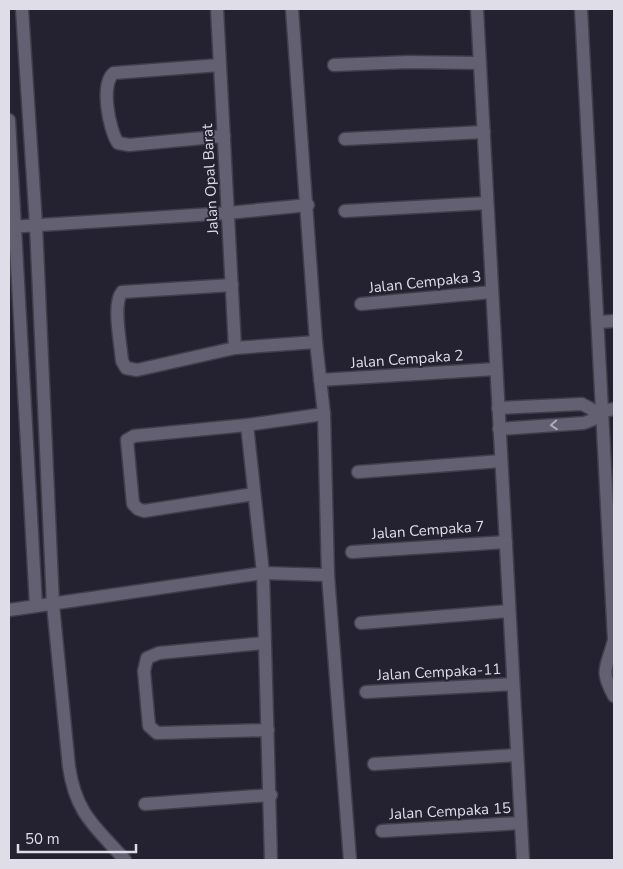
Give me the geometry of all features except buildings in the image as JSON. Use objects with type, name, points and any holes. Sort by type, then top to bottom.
[{"type":"street","points":[[22,9],[36,225],[53,604],[72,788],[83,813],[125,860]]},
{"type":"street","name":"Jalan Opal Barat","points":[[217,9],[235,348]]},
{"type":"street","points":[[292,9],[308,205],[316,342],[324,414],[328,575],[350,860]]},
{"type":"street","points":[[477,9],[523,860]]},
{"type":"street","points":[[581,9],[605,410],[614,640],[604,668],[606,683],[614,696]]},
{"type":"street","points":[[334,65],[409,62],[480,63]]},
{"type":"street","points":[[220,65],[111,75],[108,85],[110,127],[118,143],[129,145],[224,136]]},
{"type":"street","points":[[9,120],[13,227],[36,606]]},
{"type":"street","points":[[345,139],[484,132]]},
{"type":"street","points":[[345,211],[487,203]]},
{"type":"street","points":[[13,227],[228,214],[308,205]]},
{"type":"street","points":[[232,286],[128,291],[119,296],[117,308],[122,361],[126,368],[137,370],[235,348],[316,342]]},
{"type":"street","name":"Jalan Cempaka 3","points":[[361,304],[492,292]]},
{"type":"street","points":[[599,322],[614,321]]},
{"type":"street","name":"Jalan Cempaka 2","points":[[320,380],[496,370]]},
{"type":"street","points":[[498,408],[582,404],[605,410]]},
{"type":"street","points":[[499,429],[584,423],[592,420],[605,410]]},
{"type":"street","points":[[254,494],[144,510],[138,509],[133,504],[126,447],[127,440],[134,436],[247,425],[324,414]]},
{"type":"street","points":[[247,425],[263,573],[264,643],[271,795],[271,860]]},
{"type":"street","points":[[358,472],[501,460]]},
{"type":"street","name":"Jalan Cempaka 7","points":[[352,552],[506,542]]},
{"type":"street","points":[[9,610],[263,573],[328,575]]},
{"type":"street","points":[[360,623],[509,611]]},
{"type":"street","points":[[264,643],[158,653],[147,658],[144,671],[149,726],[157,733],[268,730]]},
{"type":"street","name":"Jalan Cempaka-11","points":[[366,692],[513,684]]},
{"type":"street","points":[[374,764],[517,755]]},
{"type":"street","points":[[145,804],[271,795]]},
{"type":"street","name":"Jalan Cempaka 15","points":[[382,832],[521,824]]}]
